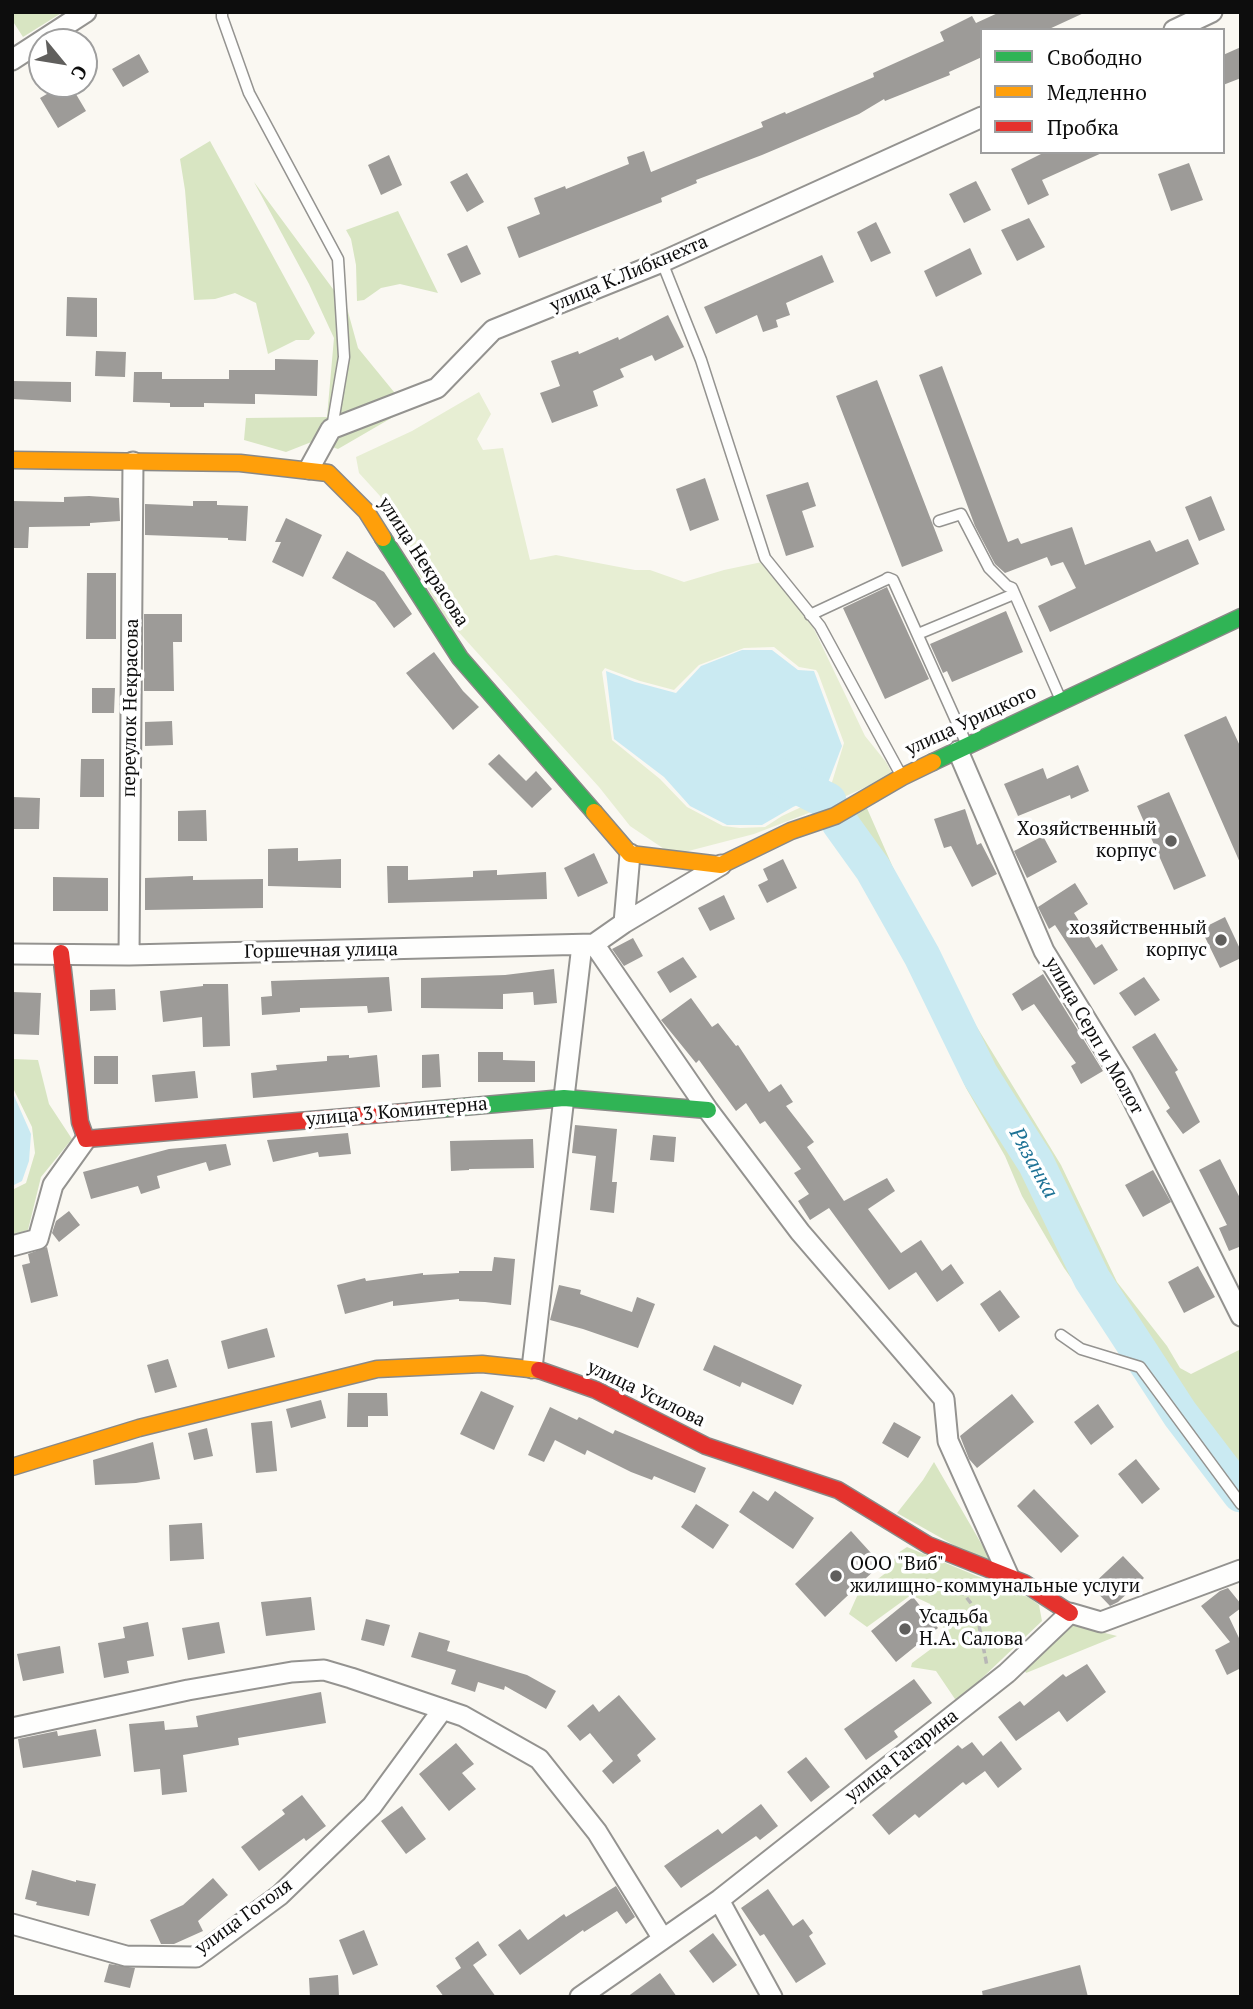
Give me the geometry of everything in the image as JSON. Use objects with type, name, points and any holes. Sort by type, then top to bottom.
[{"type":"street","points":[[12,60],[86,12]]},
{"type":"street","points":[[1178,28],[1212,12]]},
{"type":"street","name":"улица К.Либкнехта","points":[[331,429],[437,388],[493,330],[663,262],[980,118]]},
{"type":"street","points":[[309,469],[331,429]]},
{"type":"street","name":"улица Некрасова","points":[[12,460],[240,463],[328,473],[366,511],[460,658],[630,855]]},
{"type":"street","name":"переулок Некрасова","points":[[129,955],[134,462]]},
{"type":"street","name":"улица Урицкого","points":[[721,865],[791,831],[835,816],[902,777],[1241,617]]},
{"type":"street","name":"улица Серп и Молот","points":[[963,748],[1044,951],[1122,1078],[1241,1317]]},
{"type":"street","points":[[624,923],[630,855],[721,865]]},
{"type":"street","points":[[532,1368],[564,1098],[588,945],[721,865]]},
{"type":"street","points":[[588,945],[800,1232],[944,1399],[948,1441],[1009,1577]]},
{"type":"street","name":"Горшечная улица","points":[[12,954],[129,955],[588,945]]},
{"type":"street","points":[[12,1246],[38,1240],[53,1185],[86,1139],[80,1122],[61,953]]},
{"type":"street","name":"улица 3 Коминтерна","points":[[86,1139],[564,1098],[708,1110]]},
{"type":"street","name":"улица Усилова","points":[[12,1467],[139,1428],[377,1368],[482,1364],[532,1368],[596,1390],[706,1446],[838,1490],[928,1545],[1024,1583],[1070,1612]]},
{"type":"street","points":[[1070,1612],[1101,1622],[1241,1570]]},
{"type":"street","name":"улица Гагарина","points":[[580,1997],[719,1900],[990,1686],[1070,1612]]},
{"type":"street","points":[[12,1728],[188,1690],[292,1672],[324,1670],[464,1717],[539,1759],[597,1832],[663,1939]]},
{"type":"street","name":"улица Гоголя","points":[[12,1924],[126,1955],[196,1957],[280,1895],[372,1806],[443,1709]]},
{"type":"street","points":[[719,1900],[772,1997]]},
{"type":"lane","points":[[222,12],[249,93],[338,258],[344,358],[331,429]]},
{"type":"lane","points":[[663,262],[701,360],[765,558],[820,626],[902,777]]},
{"type":"lane","points":[[939,522],[961,514],[989,568],[1012,588],[1062,702]]},
{"type":"lane","points":[[810,615],[888,578],[893,580],[918,634],[963,748]]},
{"type":"lane","points":[[918,634],[1014,594]]},
{"type":"lane","points":[[1062,1335],[1081,1349],[1140,1367],[1241,1504]]},
{"type":"path","points":[[952,1578],[976,1610],[990,1686]]},
{"type":"green space","points":[[12,12],[63,12],[37,28],[28,28],[28,34],[23,37],[12,20]]},
{"type":"green space","points":[[210,141],[315,333],[309,340],[296,340],[268,354],[256,303],[235,293],[215,299],[194,300],[180,159]]},
{"type":"green space","points":[[254,182],[347,308],[358,348],[403,403],[400,413],[338,449],[314,441],[286,452],[244,440],[246,418],[327,417],[334,338],[309,284]]},
{"type":"green space","points":[[398,211],[438,293],[400,284],[381,288],[364,300],[357,301],[356,265],[351,239],[346,230]]},
{"type":"green space","points":[[479,392],[491,414],[477,439],[483,450],[503,448],[530,560],[556,555],[635,570],[650,570],[684,582],[762,562],[813,627],[865,736],[893,775],[837,800],[829,792],[844,743],[818,673],[816,670],[799,667],[774,647],[744,648],[699,665],[674,690],[605,668],[602,672],[612,740],[660,779],[687,807],[723,826],[765,827],[825,796],[828,801],[819,809],[754,834],[673,855],[630,826],[599,787],[445,617],[414,566],[380,496],[359,473],[356,457],[412,431]]},
{"type":"green space","points":[[866,806],[906,897],[972,1019],[1061,1165],[1117,1282],[1167,1346],[1180,1368],[1191,1374],[1241,1349],[1241,1480],[1190,1420],[1157,1362],[1125,1348],[1115,1340],[1064,1268],[1022,1196],[1005,1156],[966,1088],[916,967],[896,928],[828,832]]},
{"type":"green space","points":[[12,1059],[38,1060],[49,1104],[72,1139],[41,1177],[28,1230],[12,1235],[12,1190],[26,1183],[35,1153],[32,1127],[12,1086]]},
{"type":"green space","points":[[934,1462],[996,1569],[897,1513]]},
{"type":"green space","points":[[907,1547],[1030,1598],[1039,1605],[1042,1621],[980,1680],[967,1698],[955,1699],[936,1671],[911,1667],[912,1663],[939,1643],[943,1627],[941,1619],[930,1604],[911,1595],[867,1627],[849,1614],[858,1594],[887,1572],[898,1553]]},
{"type":"green space","points":[[1073,1625],[1117,1636],[1026,1673],[1023,1667]]},
{"type":"water","points":[[742,650],[772,650],[798,670],[814,671],[842,746],[824,793],[762,825],[727,825],[690,806],[664,777],[614,739],[606,671],[676,693],[701,666]]},
{"type":"water","points":[[12,1091],[31,1134],[29,1161],[22,1181],[12,1186]]},
{"type":"building","points":[[1000,12],[1086,12],[1051,28],[980,28],[980,58],[949,72],[950,75],[885,101],[884,99],[859,114],[696,180],[697,183],[661,198],[662,202],[519,258],[507,227],[540,214],[534,198],[565,186],[566,189],[629,164],[627,157],[644,151],[651,172],[763,127],[761,122],[874,77],[873,73],[944,41],[940,32],[972,16],[976,23]]},
{"type":"building","points":[[1241,47],[1241,78],[1225,84],[1225,54]]},
{"type":"building","points":[[139,54],[149,72],[123,87],[112,69]]},
{"type":"building","points":[[40,98],[78,98],[86,111],[58,128]]},
{"type":"building","points":[[1041,154],[1100,154],[1042,180],[1049,195],[1028,205],[1011,169]]},
{"type":"building","points":[[389,155],[402,185],[381,195],[368,165]]},
{"type":"building","points":[[1189,163],[1203,200],[1171,211],[1158,174]]},
{"type":"building","points":[[467,173],[484,202],[467,212],[450,182]]},
{"type":"building","points":[[976,181],[991,210],[964,223],[949,194]]},
{"type":"building","points":[[1029,218],[1045,247],[1017,261],[1001,230]]},
{"type":"building","points":[[876,222],[891,253],[871,262],[857,232]]},
{"type":"building","points":[[467,245],[481,274],[461,283],[447,254]]},
{"type":"building","points":[[970,248],[982,274],[936,297],[924,271]]},
{"type":"building","points":[[822,255],[834,282],[786,303],[790,315],[776,320],[778,327],[763,332],[757,315],[716,334],[704,307]]},
{"type":"building","points":[[67,297],[97,298],[97,337],[66,336]]},
{"type":"building","points":[[668,315],[684,347],[655,361],[652,355],[620,369],[624,377],[593,391],[598,406],[552,423],[540,393],[560,386],[551,361],[578,351],[579,354],[618,337],[619,340]]},
{"type":"building","points":[[96,351],[126,352],[125,377],[95,376]]},
{"type":"building","points":[[275,359],[318,360],[317,396],[255,394],[255,404],[204,403],[204,407],[170,407],[170,403],[133,402],[134,372],[162,372],[162,379],[229,379],[229,370],[275,370]]},
{"type":"building","points":[[942,366],[1008,542],[1018,538],[1021,544],[1072,527],[1085,565],[1150,540],[1156,552],[1188,539],[1199,564],[1050,632],[1038,606],[1076,588],[1063,562],[1051,566],[1047,557],[1005,573],[995,564],[975,526],[919,375]]},
{"type":"building","points":[[877,380],[943,551],[902,567],[836,396]]},
{"type":"building","points":[[12,381],[71,382],[71,402],[12,399]]},
{"type":"building","points":[[705,478],[719,520],[690,531],[676,489]]},
{"type":"building","points":[[808,482],[816,506],[802,511],[814,547],[786,556],[766,495]]},
{"type":"building","points":[[1211,496],[1225,530],[1199,541],[1185,507]]},
{"type":"building","points":[[64,497],[119,498],[120,521],[90,523],[90,526],[29,527],[28,548],[12,548],[12,501],[64,502]]},
{"type":"building","points":[[193,501],[217,501],[217,505],[248,506],[246,541],[145,535],[145,504],[193,506]]},
{"type":"building","points":[[286,518],[322,535],[303,577],[272,562],[281,542],[275,542]]},
{"type":"building","points":[[347,551],[384,572],[412,614],[394,628],[375,602],[332,578]]},
{"type":"building","points":[[87,573],[116,573],[116,639],[86,639]]},
{"type":"building","points":[[887,587],[929,679],[885,699],[843,608]]},
{"type":"building","points":[[1006,611],[1023,652],[952,682],[947,671],[943,673],[930,644]]},
{"type":"building","points":[[144,614],[182,614],[182,642],[173,642],[174,691],[144,691]]},
{"type":"building","points":[[434,652],[463,691],[479,707],[453,730],[406,673]]},
{"type":"building","points":[[92,688],[115,688],[114,713],[92,713]]},
{"type":"building","points":[[1226,716],[1241,748],[1241,865],[1184,735]]},
{"type":"building","points":[[172,721],[173,745],[145,746],[145,722]]},
{"type":"building","points":[[499,754],[526,781],[536,771],[552,789],[532,808],[488,764]]},
{"type":"building","points":[[81,759],[104,759],[104,797],[80,797]]},
{"type":"building","points":[[1078,765],[1089,791],[1071,799],[1070,795],[1018,816],[1004,784],[1043,768],[1047,779]]},
{"type":"building","name":"Хозяйственный корпус","points":[[1169,792],[1206,876],[1174,890],[1137,806]]},
{"type":"building","points":[[12,797],[40,798],[39,829],[12,829]]},
{"type":"building","points":[[965,809],[977,845],[981,843],[997,874],[972,887],[951,846],[944,848],[934,819]]},
{"type":"building","points":[[206,810],[207,841],[178,841],[178,811]]},
{"type":"building","points":[[1043,836],[1057,862],[1027,878],[1014,851]]},
{"type":"building","points":[[298,848],[298,861],[341,859],[341,888],[268,886],[268,849]]},
{"type":"building","points":[[594,853],[608,883],[578,897],[564,868]]},
{"type":"building","points":[[783,859],[797,888],[767,903],[758,885],[768,880],[763,869]]},
{"type":"building","points":[[387,866],[408,866],[408,880],[473,877],[473,871],[497,870],[497,875],[546,872],[547,899],[388,903]]},
{"type":"building","points":[[193,876],[193,880],[263,879],[263,908],[145,910],[145,878]]},
{"type":"building","points":[[53,877],[108,878],[108,911],[53,911]]},
{"type":"building","points":[[1075,883],[1088,904],[1074,913],[1096,948],[1102,944],[1118,970],[1094,985],[1055,925],[1049,929],[1038,907]]},
{"type":"building","points":[[724,895],[735,919],[710,931],[698,908]]},
{"type":"building","name":"хозяйственный корпус","points":[[1225,917],[1241,951],[1241,958],[1220,968],[1201,929]]},
{"type":"building","points":[[633,938],[643,956],[624,966],[612,949]]},
{"type":"building","points":[[683,957],[697,977],[670,993],[657,972]]},
{"type":"building","points":[[554,969],[557,1003],[534,1005],[533,992],[503,994],[503,1009],[421,1008],[421,978],[505,975]]},
{"type":"building","points":[[1043,974],[1103,1071],[1081,1084],[1071,1066],[1076,1063],[1034,1004],[1022,1011],[1012,994]]},
{"type":"building","points":[[389,977],[392,1011],[368,1013],[367,1006],[300,1008],[300,1012],[262,1015],[261,997],[272,996],[271,981]]},
{"type":"building","points":[[1144,977],[1160,1000],[1135,1016],[1119,993]]},
{"type":"building","points":[[203,984],[228,984],[230,1046],[203,1047],[202,1017],[163,1022],[160,991]]},
{"type":"building","points":[[115,989],[116,1010],[90,1011],[90,990]]},
{"type":"building","points":[[12,992],[41,993],[39,1035],[12,1034]]},
{"type":"building","points":[[691,998],[712,1027],[718,1023],[736,1046],[738,1045],[769,1092],[781,1084],[793,1102],[786,1106],[814,1142],[807,1147],[844,1201],[887,1178],[895,1191],[868,1209],[901,1253],[921,1240],[942,1271],[951,1264],[964,1283],[937,1302],[916,1272],[889,1290],[829,1208],[810,1220],[798,1201],[809,1194],[794,1173],[801,1169],[765,1121],[760,1124],[746,1103],[736,1111],[699,1060],[696,1063],[661,1020]]},
{"type":"building","points":[[1155,1033],[1178,1070],[1175,1072],[1200,1122],[1183,1134],[1166,1111],[1170,1108],[1132,1047]]},
{"type":"building","points":[[478,1052],[503,1052],[503,1060],[535,1061],[535,1082],[478,1082]]},
{"type":"building","points":[[439,1054],[441,1087],[422,1088],[422,1055]]},
{"type":"building","points":[[349,1055],[349,1058],[377,1055],[380,1087],[253,1098],[251,1073],[277,1070],[276,1065],[327,1061],[327,1056]]},
{"type":"building","points":[[94,1056],[118,1056],[118,1084],[94,1084]]},
{"type":"building","points":[[195,1071],[198,1098],[155,1102],[152,1075]]},
{"type":"building","points":[[575,1125],[617,1129],[612,1182],[617,1182],[614,1213],[590,1210],[596,1156],[572,1153]]},
{"type":"building","points":[[348,1133],[351,1154],[319,1157],[318,1152],[273,1162],[267,1140]]},
{"type":"building","points":[[653,1135],[676,1137],[674,1162],[650,1160]]},
{"type":"building","points":[[533,1139],[534,1168],[451,1171],[450,1141]]},
{"type":"building","points":[[226,1144],[231,1165],[209,1171],[206,1162],[157,1176],[160,1188],[141,1194],[138,1186],[91,1199],[83,1172],[169,1149]]},
{"type":"building","points":[[1220,1159],[1241,1200],[1241,1251],[1239,1247],[1229,1251],[1219,1228],[1227,1225],[1199,1170]]},
{"type":"building","points":[[1153,1170],[1171,1202],[1143,1217],[1125,1185]]},
{"type":"building","points":[[69,1211],[80,1225],[59,1242],[52,1233],[56,1221]]},
{"type":"building","points":[[47,1247],[58,1296],[31,1303],[22,1265],[30,1263],[28,1254]]},
{"type":"building","points":[[494,1257],[515,1259],[511,1305],[459,1299],[393,1306],[393,1301],[345,1314],[337,1285],[365,1278],[366,1281],[423,1273],[492,1271]]},
{"type":"building","points":[[1198,1266],[1215,1297],[1184,1313],[1168,1282]]},
{"type":"building","points":[[559,1285],[581,1290],[580,1294],[632,1312],[637,1297],[655,1304],[638,1348],[550,1320]]},
{"type":"building","points":[[1000,1290],[1020,1317],[999,1332],[980,1304]]},
{"type":"building","points":[[267,1328],[275,1357],[228,1369],[221,1341]]},
{"type":"building","points":[[714,1345],[802,1385],[793,1405],[742,1382],[740,1387],[703,1370]]},
{"type":"building","points":[[168,1359],[177,1387],[155,1393],[147,1365]]},
{"type":"building","points":[[481,1391],[514,1406],[494,1450],[460,1434]]},
{"type":"building","points":[[348,1393],[387,1393],[388,1416],[368,1416],[368,1427],[347,1427]]},
{"type":"building","points":[[1012,1394],[1034,1422],[977,1468],[969,1459],[960,1436]]},
{"type":"building","points":[[321,1400],[326,1418],[291,1428],[286,1409]]},
{"type":"building","points":[[1098,1404],[1114,1427],[1091,1445],[1074,1422]]},
{"type":"building","points":[[550,1407],[577,1420],[579,1417],[613,1434],[615,1430],[706,1468],[695,1493],[654,1476],[652,1480],[631,1472],[587,1450],[585,1455],[555,1440],[544,1462],[528,1455]]},
{"type":"building","points":[[272,1421],[277,1471],[256,1473],[251,1423]]},
{"type":"building","points":[[894,1422],[921,1437],[908,1458],[882,1443]]},
{"type":"building","points":[[207,1428],[213,1456],[194,1460],[188,1433]]},
{"type":"building","points":[[153,1442],[160,1479],[95,1485],[93,1460]]},
{"type":"building","points":[[1136,1459],[1160,1489],[1142,1504],[1118,1474]]},
{"type":"building","points":[[1034,1489],[1079,1536],[1061,1553],[1017,1506]]},
{"type":"building","points":[[753,1491],[768,1501],[775,1491],[814,1518],[793,1549],[739,1512]]},
{"type":"building","points":[[696,1504],[729,1525],[713,1549],[681,1527]]},
{"type":"building","points":[[202,1523],[204,1559],[170,1561],[169,1525]]},
{"type":"building","name":"ООО \"Виб\" жилищно-коммунальные услуги","points":[[851,1531],[881,1564],[825,1617],[795,1584]]},
{"type":"building","points":[[1123,1556],[1144,1578],[1110,1606],[1091,1586]]},
{"type":"building","points":[[1228,1588],[1241,1604],[1241,1608],[1229,1617],[1239,1638],[1241,1637],[1241,1668],[1227,1675],[1215,1650],[1230,1642],[1201,1606]]},
{"type":"building","points":[[311,1597],[315,1630],[266,1636],[261,1602]]},
{"type":"building","name":"Усадьба Н.А. Салова","points":[[913,1597],[938,1628],[896,1662],[871,1631]]},
{"type":"building","points":[[366,1619],[390,1625],[384,1646],[361,1640]]},
{"type":"building","points":[[148,1622],[154,1656],[127,1661],[129,1673],[104,1678],[98,1643],[125,1638],[123,1627]]},
{"type":"building","points":[[219,1622],[225,1653],[188,1660],[182,1628]]},
{"type":"building","points":[[419,1632],[450,1641],[447,1651],[527,1675],[556,1691],[546,1709],[505,1686],[504,1690],[478,1682],[475,1692],[451,1684],[456,1670],[411,1657]]},
{"type":"building","points":[[60,1646],[64,1673],[23,1681],[17,1654]]},
{"type":"building","points":[[1087,1664],[1106,1692],[1067,1722],[1059,1711],[1016,1741],[998,1717],[1020,1701],[1024,1706],[1063,1674],[1066,1677]]},
{"type":"building","points":[[914,1679],[932,1703],[894,1731],[898,1737],[866,1760],[844,1729]]},
{"type":"building","points":[[321,1692],[326,1723],[238,1738],[239,1745],[183,1755],[187,1792],[162,1795],[160,1769],[134,1772],[129,1724],[164,1721],[165,1730],[198,1727],[196,1716]]},
{"type":"building","points":[[619,1695],[656,1739],[637,1755],[641,1761],[613,1784],[602,1771],[613,1761],[590,1733],[580,1741],[567,1726],[593,1704],[599,1712]]},
{"type":"building","points":[[96,1729],[101,1756],[23,1768],[18,1739],[57,1731],[58,1736]]},
{"type":"building","points":[[1001,1741],[1022,1769],[998,1788],[985,1771],[966,1785],[963,1782],[919,1818],[915,1814],[889,1835],[872,1815],[958,1745],[962,1749],[972,1742],[983,1756]]},
{"type":"building","points":[[456,1743],[474,1764],[462,1773],[476,1789],[449,1811],[419,1774]]},
{"type":"building","points":[[806,1757],[830,1787],[811,1802],[787,1772]]},
{"type":"building","points":[[302,1795],[326,1826],[306,1841],[304,1838],[259,1871],[241,1847],[285,1814],[282,1810]]},
{"type":"building","points":[[761,1804],[778,1826],[760,1840],[756,1836],[681,1888],[664,1866],[718,1829],[722,1834]]},
{"type":"building","points":[[402,1806],[426,1839],[406,1854],[381,1821]]},
{"type":"building","points":[[32,1870],[76,1882],[96,1884],[89,1916],[36,1905],[37,1902],[25,1899]]},
{"type":"building","points":[[213,1878],[228,1895],[198,1921],[203,1931],[174,1944],[161,1944],[150,1920],[183,1905]]},
{"type":"building","points":[[616,1886],[635,1917],[626,1924],[617,1911],[584,1932],[583,1930],[520,1975],[498,1945],[520,1929],[528,1940],[564,1914],[566,1917]]},
{"type":"building","points":[[768,1889],[793,1926],[803,1919],[813,1933],[809,1936],[826,1964],[796,1983],[764,1934],[760,1936],[741,1908]]},
{"type":"building","points":[[364,1930],[378,1965],[353,1975],[339,1940]]},
{"type":"building","points":[[713,1933],[737,1965],[713,1983],[689,1951]]},
{"type":"building","points":[[478,1941],[487,1955],[473,1965],[496,1997],[444,1997],[436,1986],[461,1968],[455,1958]]},
{"type":"building","points":[[109,1964],[135,1968],[130,1988],[104,1982]]},
{"type":"building","points":[[1080,1965],[1088,1997],[983,1997],[982,1991]]},
{"type":"building","points":[[660,1973],[677,1997],[627,1997]]},
{"type":"building","points":[[338,1975],[339,1997],[310,1997],[309,1978]]},
{"type":"waterway","name":"Рязанка","points":[[774,774],[828,801]]},
{"type":"waterway","name":"Рязанка","points":[[840,823],[873,869],[922,956],[980,1075],[1036,1163],[1092,1279],[1180,1414],[1241,1494]]},
{"type":"traffic: fast","points":[[383,538],[460,658],[594,812]]},
{"type":"traffic: fast","points":[[933,762],[1241,617]]},
{"type":"traffic: fast","points":[[417,1111],[564,1098],[708,1110]]},
{"type":"traffic: slow","points":[[12,460],[240,463],[328,473],[366,511],[383,538]]},
{"type":"traffic: slow","points":[[594,812],[630,854],[721,865],[791,831],[835,816],[933,762]]},
{"type":"traffic: slow","points":[[12,1467],[139,1428],[377,1369],[482,1364],[539,1370]]},
{"type":"traffic: jam","points":[[61,953],[80,1122],[86,1139],[417,1111]]},
{"type":"traffic: jam","points":[[539,1370],[596,1390],[706,1446],[838,1490],[928,1545],[1024,1583],[1070,1613]]},
{"type":"place","name":"Хозяйственный корпус","points":[[1171,841]]},
{"type":"place","name":"хозяйственный корпус","points":[[1221,940]]},
{"type":"place","name":"ООО \"Виб\" жилищно-коммунальные услуги","points":[[836,1576]]},
{"type":"place","name":"Усадьба Н.А. Салова","points":[[905,1629]]}]
